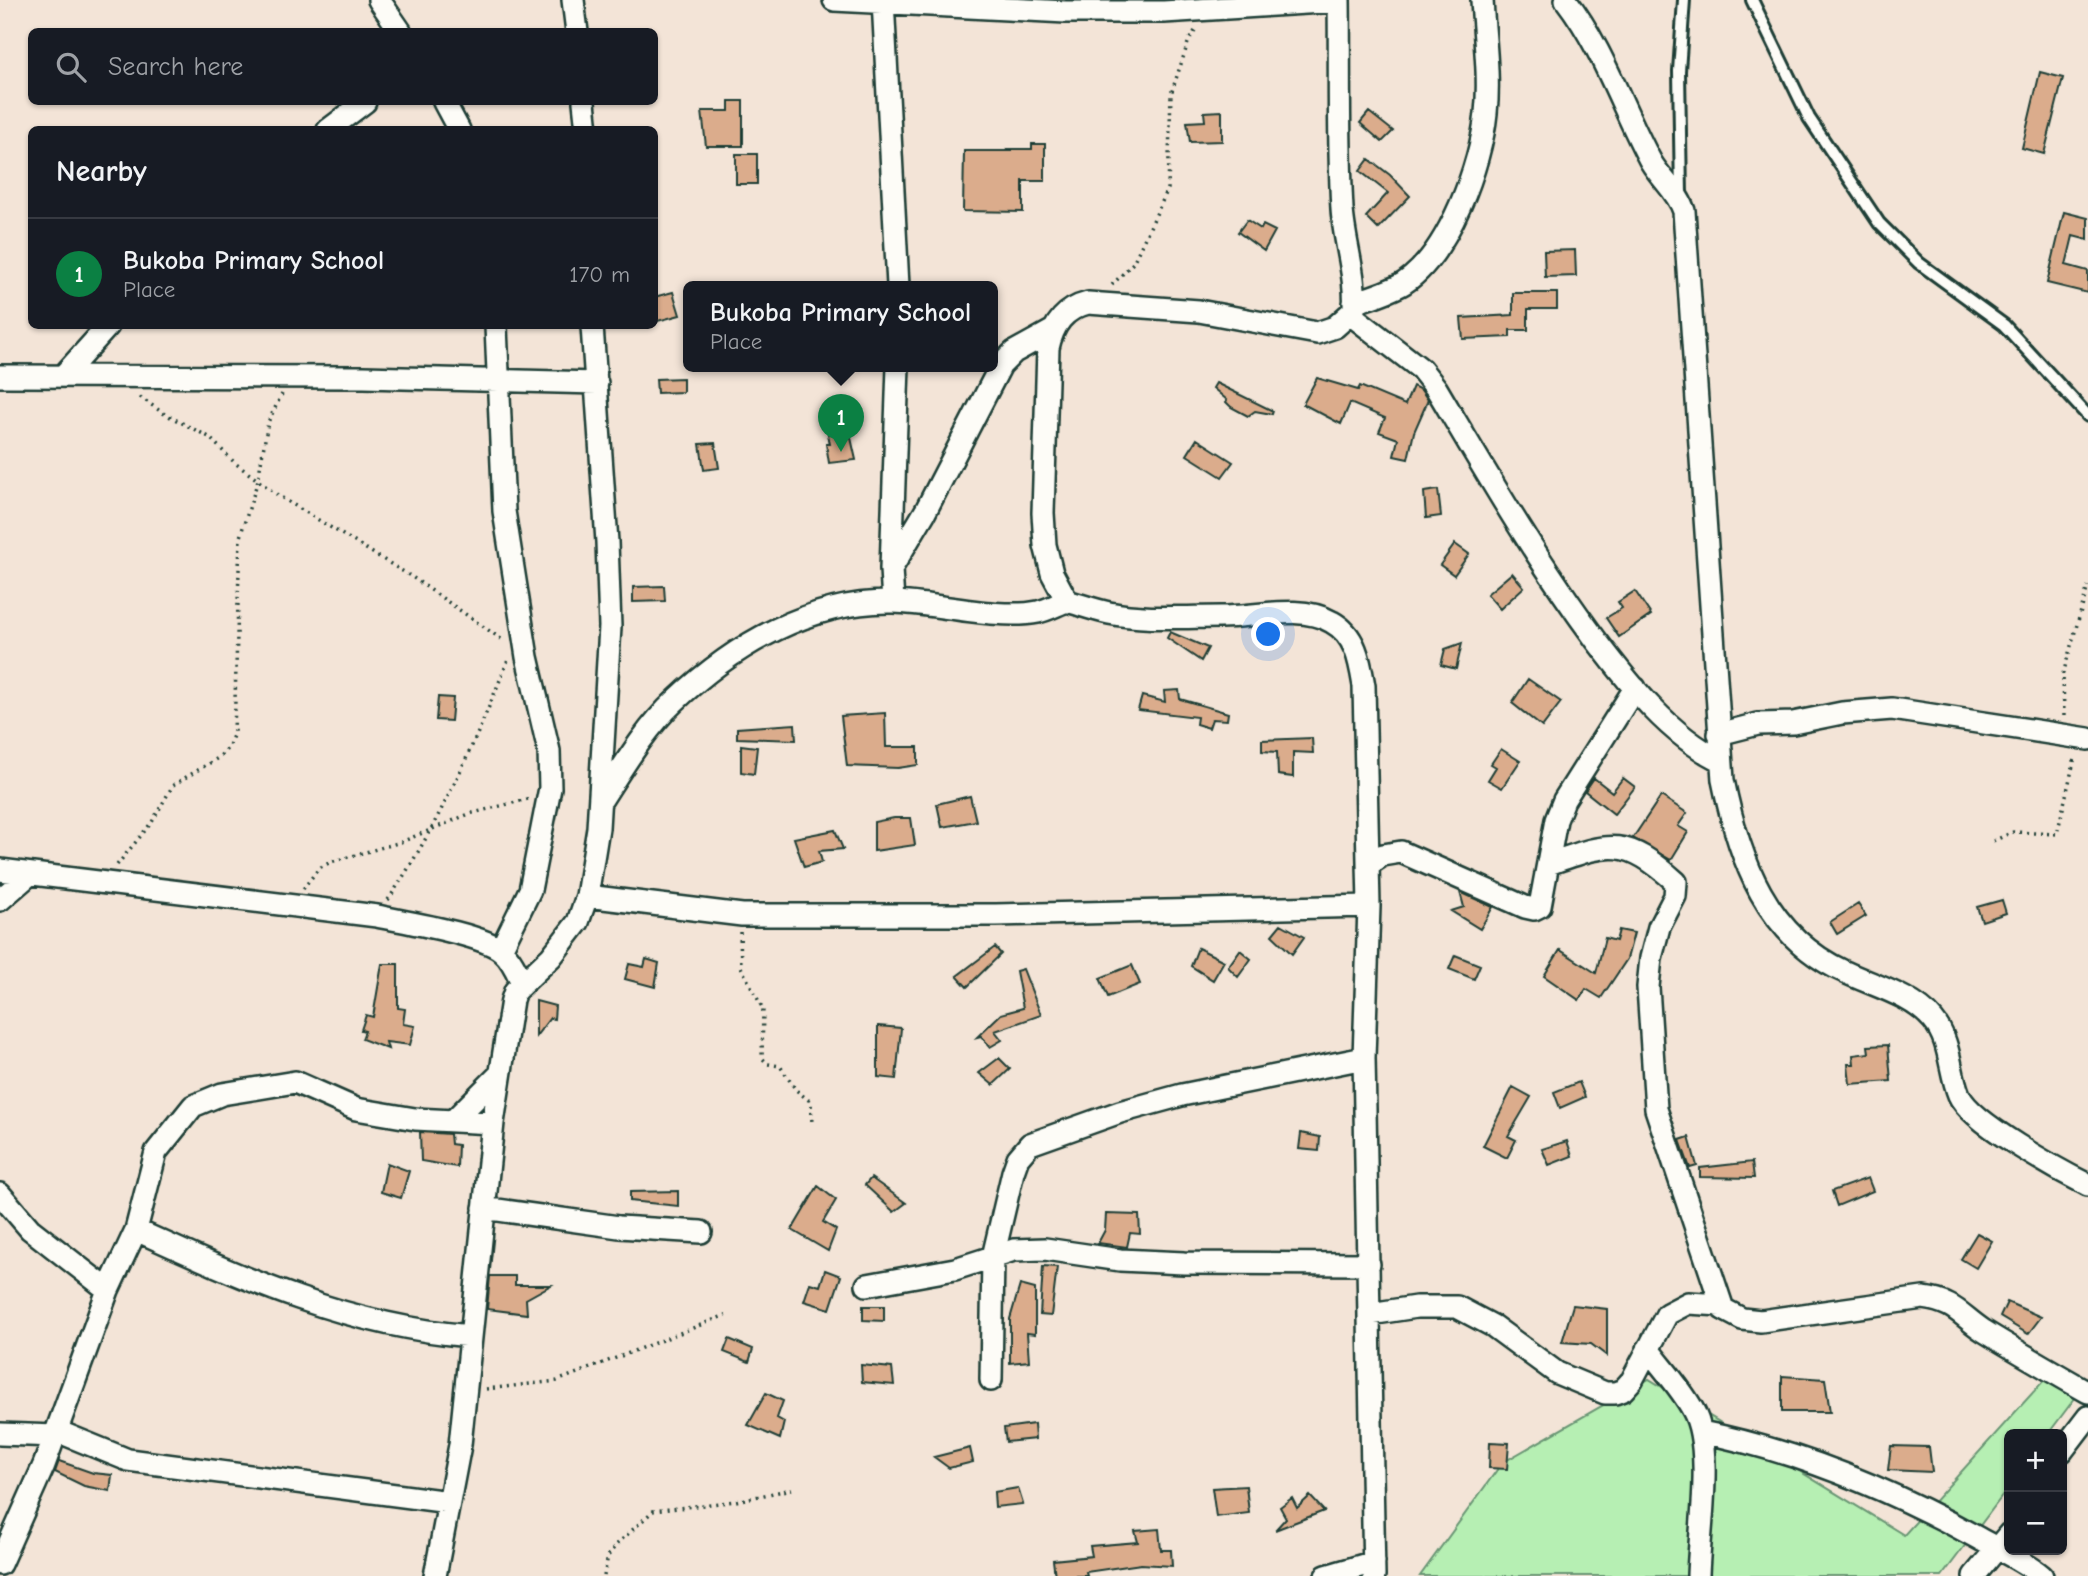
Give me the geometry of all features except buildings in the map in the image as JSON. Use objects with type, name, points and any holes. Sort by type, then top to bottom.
[{"type":"street","points":[[379,0],[398,28]]},
{"type":"street","points":[[573,0],[576,28]]},
{"type":"street","points":[[834,0],[1066,12],[1209,9],[1339,0],[1342,206],[1352,308],[1421,369],[1436,388],[1512,519],[1580,617],[1635,688],[1666,723],[1695,748],[1721,761]]},
{"type":"street","points":[[1068,600],[1052,573],[1045,545],[1043,513],[1048,348],[1052,331],[1063,315],[1076,306],[1088,303],[1199,311],[1317,332],[1335,327],[1352,308],[1397,286],[1422,266],[1439,243],[1470,186],[1478,161],[1487,111],[1482,0]]},
{"type":"street","points":[[1566,0],[1586,25],[1651,162],[1681,202],[1703,458],[1721,761],[1732,826],[1759,891],[1778,921],[1818,960],[1913,1003],[1934,1021],[1946,1042],[1959,1097],[1980,1119],[2027,1151],[2088,1185]]},
{"type":"street","points":[[883,2],[898,281]]},
{"type":"street","points":[[333,126],[361,105]]},
{"type":"street","points":[[446,105],[457,126]]},
{"type":"street","points":[[584,105],[587,126]]},
{"type":"street","points":[[63,376],[105,329]]},
{"type":"street","points":[[496,329],[503,511],[520,652],[549,751],[550,788],[543,835],[530,890],[501,949]]},
{"type":"street","points":[[435,1576],[466,1389],[498,1076],[512,1000],[522,983],[568,938],[578,922],[587,895],[601,801],[610,627],[592,329]]},
{"type":"street","points":[[998,371],[1014,352],[1052,331]]},
{"type":"street","points":[[893,602],[891,569],[898,372]]},
{"type":"street","points":[[891,569],[925,512],[997,372]]},
{"type":"street","points":[[0,376],[500,379],[597,383]]},
{"type":"street","points":[[601,801],[635,749],[674,701],[721,664],[776,628],[826,609],[893,602],[1037,612],[1068,600],[1109,613],[1218,617],[1293,613],[1332,622],[1347,634],[1356,650],[1364,686],[1368,865],[1364,1058],[1374,1569],[1326,1576]]},
{"type":"street","points":[[1368,865],[1383,855],[1401,852],[1534,909],[1540,906],[1556,820],[1564,800],[1635,688]]},
{"type":"street","points":[[1719,734],[1758,724],[1793,723],[1842,713],[1892,709],[2078,742]]},
{"type":"street","points":[[1548,864],[1614,845],[1638,855],[1676,882],[1675,896],[1660,927],[1650,958],[1648,986],[1656,1109],[1666,1147],[1700,1232],[1721,1305],[1732,1315],[1761,1321],[1923,1298],[1941,1301],[1954,1306],[1981,1329],[2088,1392]]},
{"type":"street","points":[[0,870],[377,916],[464,936],[501,949],[513,964],[522,983]]},
{"type":"street","points":[[0,900],[30,874]]},
{"type":"street","points":[[587,895],[742,915],[1009,915],[1368,906]]},
{"type":"street","points":[[991,1380],[993,1257],[1013,1172],[1018,1158],[1030,1144],[1119,1112],[1182,1095],[1364,1058]]},
{"type":"street","points":[[453,1121],[498,1076]]},
{"type":"street","points":[[0,1564],[56,1434],[108,1290],[136,1230],[156,1152],[165,1137],[194,1106],[222,1094],[295,1082],[356,1109],[493,1123]]},
{"type":"street","points":[[0,1194],[30,1229],[108,1290]]},
{"type":"street","points":[[484,1208],[619,1227],[701,1232]]},
{"type":"street","points":[[136,1230],[218,1268],[338,1313],[425,1332],[470,1336]]},
{"type":"street","points":[[867,1285],[942,1272],[1014,1250],[1045,1249],[1159,1262],[1368,1264]]},
{"type":"street","points":[[1370,1314],[1416,1307],[1457,1307],[1493,1326],[1557,1374],[1605,1392],[1623,1390],[1632,1380],[1660,1323],[1676,1307],[1696,1302],[1721,1305]]},
{"type":"street","points":[[1647,1349],[1694,1411],[1701,1432],[1704,1457],[1698,1576]]},
{"type":"street","points":[[2067,1444],[2088,1417]]},
{"type":"street","points":[[1701,1432],[1748,1441],[1846,1474],[1939,1517],[2004,1542],[1974,1576]]},
{"type":"street","points":[[0,1434],[56,1434],[128,1460],[449,1502]]},
{"type":"street","points":[[2019,1555],[2042,1576]]},
{"type":"lane","points":[[1681,202],[1679,71],[1684,0]]},
{"type":"lane","points":[[1752,0],[1809,118],[1879,223],[1919,263],[2004,325],[2088,416]]},
{"type":"path","points":[[1088,303],[1123,275],[1133,263],[1145,234],[1163,204],[1170,173],[1171,94],[1189,40],[1209,9]]},
{"type":"path","points":[[101,881],[145,832],[173,785],[218,758],[229,748],[234,733],[240,537],[258,480],[268,422],[294,377]]},
{"type":"path","points":[[130,392],[209,437],[258,480],[412,577],[520,652],[430,831],[377,916]]},
{"type":"path","points":[[1993,841],[2013,832],[2057,834],[2062,825],[2078,742],[2063,674],[2088,586]]},
{"type":"path","points":[[293,905],[318,868],[430,831],[468,814],[524,801],[550,788]]},
{"type":"path","points":[[742,915],[741,967],[763,1009],[762,1058],[768,1064],[780,1066],[796,1090],[811,1102],[813,1124]]},
{"type":"path","points":[[466,1389],[525,1386],[557,1381],[726,1315]]},
{"type":"path","points":[[604,1576],[608,1556],[616,1545],[653,1511],[736,1501],[792,1489]]},
{"type":"green space","points":[[2056,1367],[2084,1386],[2052,1429],[2004,1429],[2004,1494],[1942,1576],[1420,1576],[1502,1463],[1649,1379],[1904,1535]]},
{"type":"place","name":"Bukoba Primary School","points":[[841,452]]}]
